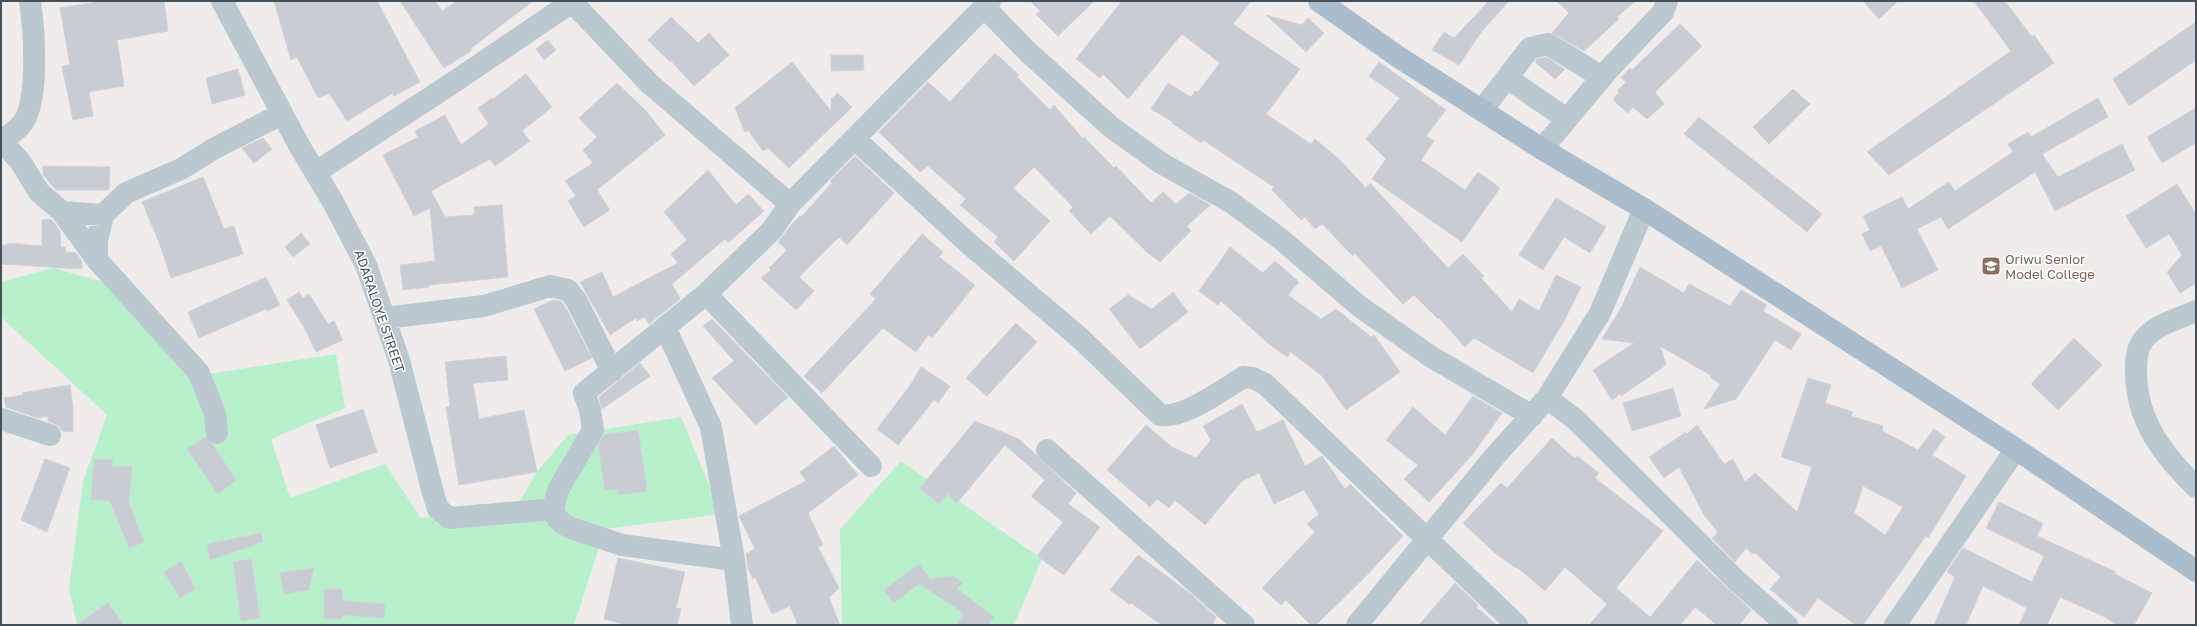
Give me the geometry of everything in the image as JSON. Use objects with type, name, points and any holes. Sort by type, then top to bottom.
[{"type":"main road","points":[[1319,1],[1397,56],[1542,149],[1644,209],[2016,449],[2196,571]]},
{"type":"street","points":[[30,1],[34,70],[30,104],[22,124],[1,140],[20,161],[39,192],[62,212],[97,260],[199,373],[215,414],[217,433]]},
{"type":"street","name":"ADARALOYE STREET","points":[[222,1],[282,114],[316,172],[366,265],[399,360],[438,509],[450,518],[554,509]]},
{"type":"street","points":[[316,172],[451,84],[572,1],[650,84],[790,204]]},
{"type":"street","points":[[1542,149],[1602,77],[1663,12],[1667,1]]},
{"type":"street","points":[[734,560],[622,545],[590,536],[563,524],[556,517],[554,509],[558,490],[593,430],[584,393],[706,294],[772,230],[790,204],[987,4],[1029,53],[1110,127],[1161,163],[1232,203],[1282,240],[1359,306],[1430,356],[1532,416]]},
{"type":"street","points":[[1482,110],[1530,48],[1548,44],[1602,77]]},
{"type":"street","points":[[1507,78],[1567,119]]},
{"type":"street","points":[[97,260],[97,241],[103,215],[126,193],[181,169],[215,148],[282,114]]},
{"type":"street","points":[[855,139],[968,243],[1080,338],[1160,415],[1169,416],[1182,411],[1244,377],[1253,378],[1265,384],[1517,625]]},
{"type":"street","points":[[1357,625],[1426,538],[1495,456],[1547,398],[1600,313],[1644,209]]},
{"type":"street","points":[[62,212],[103,215]]},
{"type":"street","points":[[385,318],[484,306],[550,286],[568,290],[583,312],[612,371]]},
{"type":"street","points":[[706,294],[871,466]]},
{"type":"street","points":[[2196,311],[2155,329],[2141,343],[2137,355],[2136,383],[2140,405],[2150,431],[2174,466],[2196,486]]},
{"type":"street","points":[[665,327],[711,427],[734,560],[742,625]]},
{"type":"street","points":[[1547,398],[1575,418],[1737,581],[1787,625]]},
{"type":"street","points":[[1,418],[50,435]]},
{"type":"street","points":[[1895,625],[2016,449]]},
{"type":"street","points":[[1047,450],[1244,625]]},
{"type":"green space","points":[[53,268],[112,284],[189,377],[336,354],[345,408],[271,439],[290,498],[385,464],[421,518],[519,502],[537,472],[568,435],[681,417],[721,514],[605,529],[574,625],[77,625],[69,589],[83,481],[107,415],[1,317],[1,282]]},
{"type":"green space","points":[[901,461],[1042,559],[1014,625],[842,625],[840,529]]},
{"type":"building","points":[[103,1],[164,1],[168,31],[117,40],[124,86],[89,92],[93,116],[73,120],[62,66],[70,65],[60,8]]},
{"type":"building","points":[[274,1],[377,1],[420,82],[394,96],[393,93],[347,121],[329,93],[318,98],[297,57],[291,60]]},
{"type":"building","points":[[400,1],[435,1],[442,11],[457,1],[533,1],[470,49],[471,51],[444,68]]},
{"type":"building","points":[[1030,1],[1094,1],[1058,36],[1036,14],[1040,11]]},
{"type":"building","points":[[1122,1],[1251,1],[1233,24],[1300,69],[1266,114],[1311,144],[1315,139],[1339,159],[1366,188],[1370,183],[1448,268],[1463,254],[1484,276],[1481,278],[1512,312],[1519,299],[1539,311],[1556,275],[1581,287],[1564,321],[1533,373],[1474,338],[1465,347],[1439,318],[1438,319],[1414,295],[1403,304],[1355,254],[1353,256],[1322,224],[1315,229],[1305,217],[1301,220],[1272,190],[1274,187],[1203,140],[1201,143],[1172,123],[1173,122],[1151,109],[1168,83],[1191,97],[1195,91],[1198,92],[1220,63],[1182,34],[1128,99],[1103,74],[1100,78],[1076,59]]},
{"type":"building","points":[[1489,1],[1509,1],[1482,31],[1459,65],[1432,50],[1444,32],[1454,38]]},
{"type":"building","points":[[1557,1],[1635,1],[1617,17],[1619,19],[1584,51],[1552,33],[1569,13]]},
{"type":"building","points":[[1863,1],[1898,1],[1879,19]]},
{"type":"building","points":[[1974,1],[2005,1],[2032,37],[2034,35],[2054,63],[1889,175],[1867,152],[2011,51]]},
{"type":"building","points":[[1266,15],[1302,25],[1308,18],[1324,33],[1306,52]]},
{"type":"building","points":[[671,17],[698,43],[709,33],[729,55],[694,86],[671,61],[670,62],[648,40]]},
{"type":"building","points":[[2196,22],[2196,60],[2129,106],[2113,79]]},
{"type":"building","points":[[1680,24],[1702,46],[1655,92],[1664,104],[1647,119],[1633,107],[1628,113],[1613,100],[1619,92],[1618,90],[1626,82],[1621,78],[1630,68],[1632,70]]},
{"type":"building","points":[[548,40],[556,50],[544,60],[536,49]]},
{"type":"building","points":[[995,53],[1019,75],[1017,77],[1050,110],[1054,105],[1083,139],[1084,137],[1114,168],[1116,166],[1151,203],[1163,192],[1176,204],[1189,193],[1210,205],[1187,226],[1191,231],[1160,262],[1148,253],[1110,216],[1091,234],[1069,211],[1073,207],[1034,167],[1013,188],[1050,221],[1014,261],[994,242],[998,237],[960,205],[966,199],[928,166],[920,172],[879,132],[928,82],[950,102]]},
{"type":"building","points":[[831,55],[863,55],[864,70],[831,71]]},
{"type":"building","points":[[1546,57],[1565,69],[1555,79],[1535,62],[1537,59]]},
{"type":"building","points":[[792,62],[831,111],[831,99],[838,93],[852,107],[789,168],[768,148],[763,151],[748,130],[745,132],[735,108]]},
{"type":"building","points":[[1379,62],[1446,110],[1426,136],[1434,141],[1421,160],[1465,190],[1478,172],[1500,188],[1462,242],[1372,179],[1386,159],[1366,139],[1400,98],[1369,76]]},
{"type":"building","points":[[238,69],[245,95],[212,104],[206,78]]},
{"type":"building","points":[[526,74],[552,107],[522,131],[530,141],[495,166],[490,159],[431,191],[445,217],[474,215],[474,207],[502,205],[508,277],[429,285],[429,287],[403,290],[400,265],[435,261],[430,208],[414,216],[383,155],[418,137],[415,131],[445,115],[461,145],[489,124],[478,108],[492,98],[493,99]]},
{"type":"building","points":[[617,83],[646,111],[665,135],[597,190],[610,210],[584,227],[568,201],[576,196],[565,181],[593,163],[583,150],[597,137],[579,118]]},
{"type":"building","points":[[1793,89],[1810,104],[1769,144],[1753,127]]},
{"type":"building","points":[[2098,98],[2108,117],[2042,154],[2058,177],[2122,144],[2135,170],[2055,211],[2035,172],[1948,229],[1941,217],[1917,229],[1938,270],[1902,288],[1881,246],[1870,251],[1862,234],[1870,230],[1863,216],[1902,197],[1908,209],[1949,182],[1955,191],[2013,152],[2008,144],[2028,132],[2031,137]]},
{"type":"building","points":[[2196,108],[2196,143],[2162,163],[2147,137]]},
{"type":"building","points":[[1699,117],[1822,214],[1807,232],[1684,134]]},
{"type":"building","points":[[263,138],[272,149],[254,163],[242,148]]},
{"type":"building","points":[[855,156],[894,193],[847,245],[839,237],[799,277],[814,291],[796,310],[761,278],[771,270],[769,268],[787,250],[778,242],[792,224],[800,216],[801,217],[832,183],[830,181]]},
{"type":"building","points":[[43,166],[110,167],[109,190],[56,190],[43,175]]},
{"type":"building","points":[[708,170],[736,205],[748,194],[764,211],[728,243],[725,239],[672,284],[680,299],[649,324],[645,317],[637,321],[636,318],[610,335],[580,282],[602,272],[613,297],[678,263],[671,254],[687,240],[664,212]]},
{"type":"building","points":[[203,177],[224,229],[234,226],[243,254],[171,278],[159,242],[142,202]]},
{"type":"building","points":[[2177,184],[2196,214],[2196,283],[2180,293],[2167,272],[2182,255],[2169,234],[2146,248],[2126,216]]},
{"type":"building","points":[[1556,198],[1606,227],[1590,253],[1564,237],[1543,270],[1519,255]]},
{"type":"building","points":[[51,219],[60,231],[61,247],[66,247],[65,252],[76,253],[82,261],[82,269],[1,264],[1,245],[7,245],[7,243],[42,246],[42,220]]},
{"type":"building","points":[[301,233],[310,244],[293,257],[285,247]]},
{"type":"building","points":[[922,234],[943,252],[939,257],[975,285],[932,338],[928,335],[916,352],[883,328],[822,393],[804,376],[876,299],[870,294]]},
{"type":"building","points":[[1230,247],[1263,273],[1275,261],[1299,282],[1288,295],[1321,319],[1336,309],[1371,337],[1374,335],[1400,372],[1346,410],[1322,376],[1291,352],[1287,357],[1269,344],[1221,301],[1218,305],[1199,291]]},
{"type":"building","points":[[1640,267],[1684,293],[1689,284],[1730,306],[1741,290],[1767,305],[1763,311],[1801,334],[1791,350],[1775,340],[1736,399],[1704,409],[1720,384],[1710,377],[1712,376],[1660,346],[1666,365],[1621,396],[1620,394],[1612,400],[1593,370],[1634,343],[1602,339],[1621,308]]},
{"type":"building","points":[[266,277],[280,305],[267,311],[266,309],[199,338],[188,312]]},
{"type":"building","points":[[299,292],[303,298],[309,294],[328,324],[334,321],[343,340],[316,352],[304,327],[287,300]]},
{"type":"building","points":[[1173,292],[1188,312],[1140,349],[1109,309],[1128,295],[1152,309]]},
{"type":"building","points":[[553,300],[561,301],[592,358],[565,371],[534,309]]},
{"type":"building","points":[[712,319],[788,397],[756,425],[712,378],[734,361],[703,326]]},
{"type":"building","points":[[1016,323],[1037,342],[987,396],[966,378]]},
{"type":"building","points":[[2074,338],[2102,365],[2058,410],[2031,384]]},
{"type":"building","points":[[506,356],[508,380],[473,383],[479,419],[524,410],[537,472],[459,485],[446,407],[450,407],[445,362]]},
{"type":"building","points":[[640,363],[650,376],[602,409],[599,397]]},
{"type":"building","points":[[921,367],[950,386],[938,403],[934,400],[898,445],[877,429],[911,384]]},
{"type":"building","points":[[1808,378],[1831,385],[1825,403],[1853,412],[1851,416],[1883,426],[1882,431],[1918,450],[1934,429],[1945,437],[1932,455],[1966,476],[1928,538],[1926,536],[1863,625],[1856,625],[1818,598],[1804,617],[1793,609],[1770,589],[1781,577],[1755,553],[1753,554],[1746,548],[1735,562],[1712,538],[1718,532],[1704,515],[1679,467],[1664,478],[1649,457],[1686,432],[1687,434],[1697,425],[1724,464],[1733,459],[1745,482],[1755,473],[1797,512],[1812,467],[1781,457]],"holes":[[[1863,486],[1903,507],[1885,535],[1854,513]]]},
{"type":"building","points":[[70,385],[73,408],[73,432],[62,431],[59,426],[48,421],[48,416],[38,418],[6,407],[4,398],[23,395],[22,393]]},
{"type":"building","points":[[1673,388],[1681,416],[1632,431],[1623,403]]},
{"type":"building","points":[[1473,396],[1502,413],[1472,455],[1429,502],[1404,479],[1418,465],[1386,440],[1413,407],[1445,435]]},
{"type":"building","points":[[1242,404],[1257,432],[1283,420],[1305,466],[1322,456],[1345,489],[1350,484],[1403,536],[1367,575],[1316,625],[1311,625],[1286,600],[1281,605],[1262,588],[1315,532],[1307,524],[1319,514],[1304,490],[1274,504],[1259,473],[1242,481],[1205,525],[1175,500],[1169,508],[1157,499],[1150,507],[1107,470],[1146,425],[1172,447],[1196,458],[1211,440],[1203,426]]},
{"type":"building","points":[[363,409],[377,452],[330,468],[316,425]]},
{"type":"building","points":[[975,421],[1019,439],[1076,493],[1068,504],[1100,527],[1064,575],[1037,556],[1063,522],[1031,496],[1045,480],[1005,445],[957,503],[947,494],[939,504],[920,488]]},
{"type":"building","points":[[638,430],[647,491],[620,495],[617,489],[605,490],[598,445],[604,435]]},
{"type":"building","points":[[206,437],[236,480],[218,494],[187,449]]},
{"type":"building","points":[[1552,438],[1575,459],[1577,456],[1599,473],[1595,478],[1663,531],[1616,588],[1650,617],[1697,560],[1751,610],[1739,625],[1717,625],[1695,607],[1680,625],[1589,625],[1607,604],[1565,567],[1545,591],[1517,567],[1516,568],[1495,553],[1463,523],[1501,483],[1507,488]]},
{"type":"building","points":[[834,446],[858,475],[808,513],[823,545],[818,547],[839,588],[829,598],[840,625],[798,625],[790,606],[772,614],[755,577],[753,579],[748,568],[746,554],[755,549],[739,516],[806,481],[800,472]]},
{"type":"building","points":[[45,459],[70,468],[47,532],[21,520]]},
{"type":"building","points":[[94,459],[113,460],[112,466],[132,467],[129,503],[144,542],[129,548],[110,501],[91,499]]},
{"type":"building","points":[[1999,502],[2043,523],[2037,536],[2116,572],[2115,574],[2152,593],[2134,625],[2116,625],[2105,617],[2060,597],[2047,625],[2019,625],[2027,608],[1983,586],[1966,625],[1934,625],[1955,577],[1947,572],[1963,548],[2032,582],[2044,556],[1986,528]]},
{"type":"building","points":[[261,533],[263,542],[210,560],[207,544]]},
{"type":"building","points":[[1138,555],[1192,595],[1216,617],[1212,625],[1162,625],[1131,603],[1130,605],[1110,590]]},
{"type":"building","points":[[618,558],[685,572],[676,608],[681,609],[677,625],[628,625],[604,619]]},
{"type":"building","points":[[251,559],[260,618],[241,621],[233,562]]},
{"type":"building","points":[[181,561],[195,589],[180,598],[164,572]]},
{"type":"building","points":[[919,564],[930,579],[953,576],[963,583],[957,589],[994,617],[988,625],[956,625],[964,613],[919,584],[894,603],[884,590]]},
{"type":"building","points":[[314,568],[309,590],[284,594],[280,573]]},
{"type":"building","points":[[1455,583],[1478,605],[1476,607],[1497,625],[1419,625]]},
{"type":"building","points":[[324,589],[342,589],[342,601],[385,604],[384,618],[342,615],[342,619],[324,619]]},
{"type":"building","points":[[108,603],[124,625],[77,625]]},
{"type":"place","name":"Oriwu Senior Model College","points":[[1991,266]]}]
